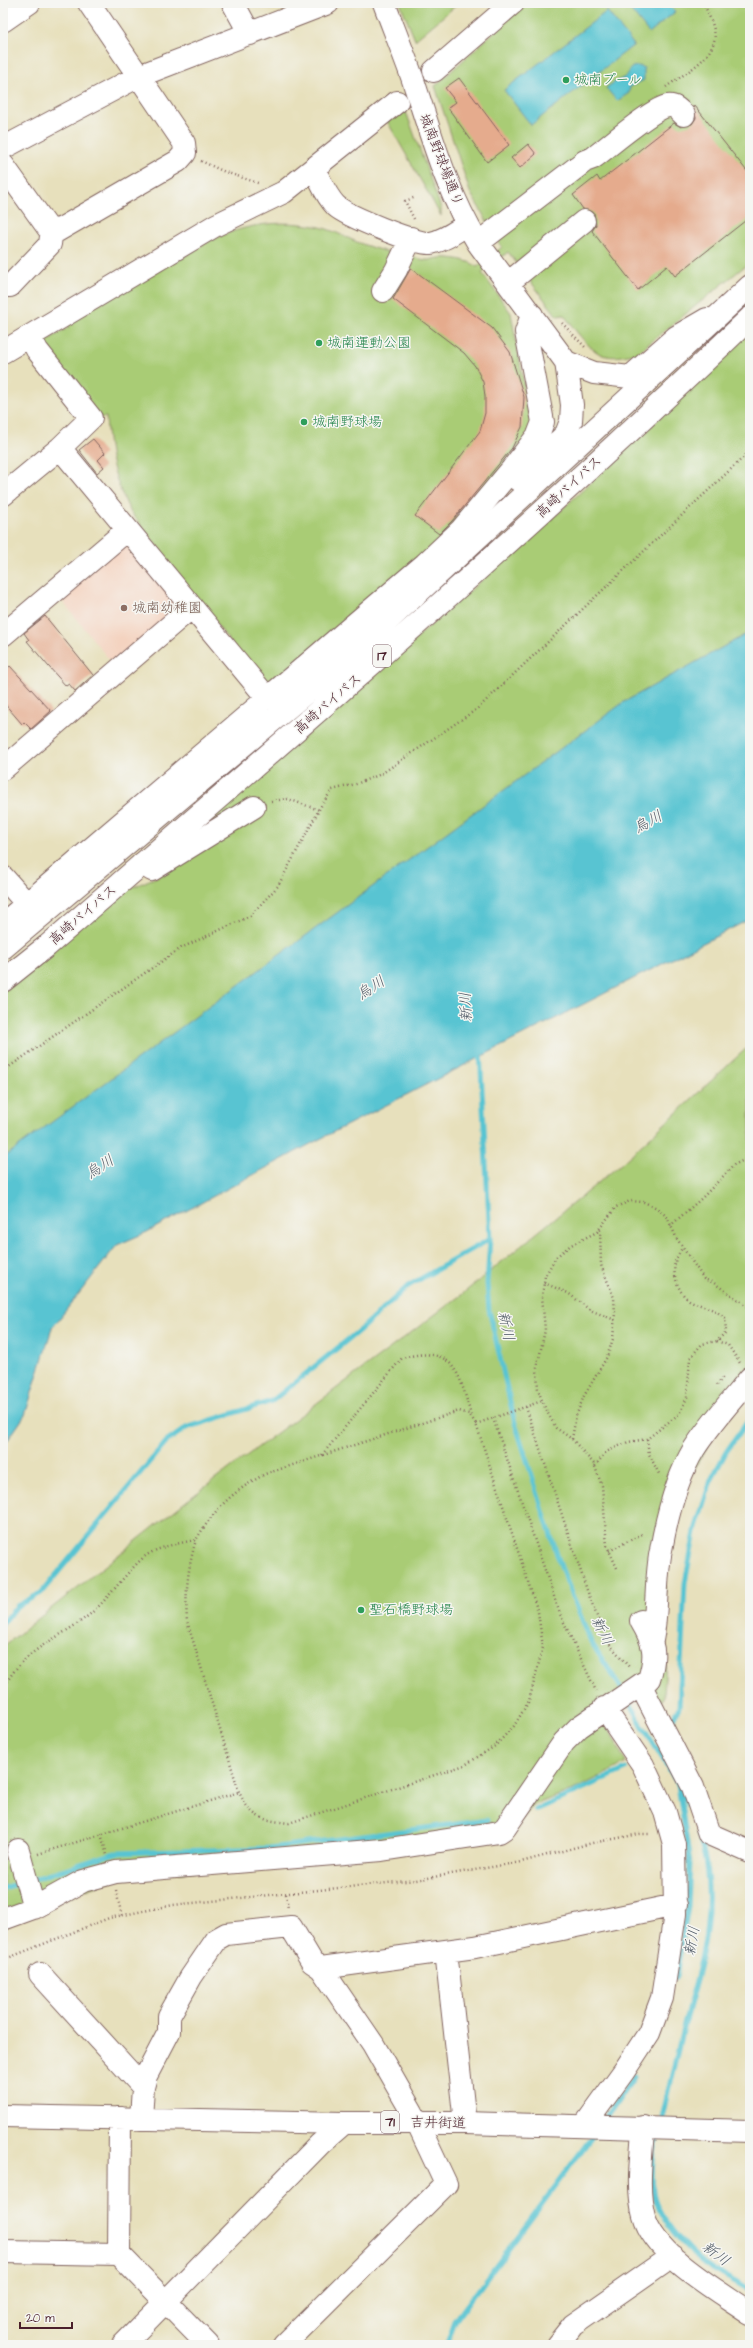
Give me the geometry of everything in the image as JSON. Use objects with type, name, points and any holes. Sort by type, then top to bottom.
[{"type":"main road","points":[[3,21],[29,3]]},
{"type":"main road","points":[[3,165],[48,228],[57,231],[178,161],[185,153],[184,143],[89,3]]},
{"type":"main road","points":[[233,3],[250,34]]},
{"type":"main road","points":[[3,148],[139,76],[328,3]]},
{"type":"main road","name":"城南野球場通り","points":[[384,3],[412,76],[446,181],[466,225],[566,362]]},
{"type":"main road","points":[[434,71],[513,3]]},
{"type":"main road","points":[[3,352],[216,225],[284,192],[398,102]]},
{"type":"main road","points":[[478,243],[585,161],[593,158],[654,113],[669,105],[676,107],[684,115]]},
{"type":"main road","points":[[314,169],[329,198],[338,208],[352,216],[414,232],[429,243],[443,240],[466,225]]},
{"type":"main road","points":[[508,283],[584,222]]},
{"type":"main road","points":[[3,286],[10,286],[50,244],[52,229]]},
{"type":"main road","points":[[383,291],[396,270],[414,232]]},
{"type":"main road","name":"高崎バイパス","points":[[3,948],[266,728],[354,652],[471,546],[750,286]]},
{"type":"main road","points":[[471,546],[492,512],[515,483],[566,434],[571,421],[572,405],[566,362],[594,372],[630,377],[676,337],[731,305]]},
{"type":"main road","points":[[3,924],[268,699],[461,530],[538,435],[543,422],[526,332],[532,315]]},
{"type":"main road","name":"高崎バイパス","points":[[3,981],[142,864],[367,670],[479,570],[750,318]]},
{"type":"main road","points":[[3,495],[60,448],[91,418],[36,350],[30,336]]},
{"type":"main road","points":[[60,448],[268,699]]},
{"type":"main road","points":[[3,635],[127,530]]},
{"type":"main road","points":[[3,769],[192,607]]},
{"type":"main road","points":[[142,864],[152,870],[254,807]]},
{"type":"main road","points":[[3,877],[27,904]]},
{"type":"main road","points":[[3,1919],[34,1908],[83,1881],[116,1872],[382,1850],[499,1832],[505,1828],[564,1742],[579,1727],[606,1707],[638,1688],[649,1679],[653,1667],[652,1640],[656,1618],[661,1551],[679,1478],[694,1450],[745,1371]]},
{"type":"main road","points":[[641,1621],[652,1640]]},
{"type":"main road","points":[[638,1688],[693,1787],[709,1834]]},
{"type":"main road","points":[[584,2126],[624,2071],[649,2033],[655,2017],[668,1968],[676,1905],[674,1844],[656,1790],[643,1765],[606,1707]]},
{"type":"main road","points":[[671,1835],[709,1834],[750,1852]]},
{"type":"main road","points":[[20,1854],[34,1908]]},
{"type":"main road","points":[[321,1968],[475,1947],[676,1905]]},
{"type":"main road","points":[[141,2119],[143,2087],[146,2076],[169,2032],[169,2016],[191,1977],[217,1939],[226,1934],[291,1927],[312,1962],[321,1968],[373,2044],[412,2112],[446,2184],[284,2345]]},
{"type":"main road","points":[[446,1951],[465,2123]]},
{"type":"main road","points":[[40,1974],[143,2087]]},
{"type":"main road","name":"吉井街道","points":[[3,2116],[344,2123],[416,2122],[750,2130]]},
{"type":"main road","points":[[120,2118],[119,2254],[166,2304],[208,2345]]},
{"type":"main road","points":[[123,2345],[166,2304],[320,2144],[344,2123]]},
{"type":"main road","points":[[643,2127],[640,2188],[644,2216],[659,2244],[672,2256],[750,2313]]},
{"type":"main road","points":[[3,2252],[119,2254]]},
{"type":"main road","points":[[557,2345],[573,2325],[672,2256]]},
{"type":"path","points":[[185,153],[225,172],[284,192]]},
{"type":"path","points":[[414,232],[405,202],[416,197]]},
{"type":"path","points":[[558,321],[565,324],[588,350]]},
{"type":"path","points":[[3,1071],[181,948],[250,916],[278,886],[319,810],[332,790],[356,784],[381,774],[477,709],[750,452]]},
{"type":"path","points":[[254,807],[269,801],[288,799],[319,810]]},
{"type":"path","points":[[670,1226],[702,1198],[734,1165],[750,1157]]},
{"type":"path","points":[[617,1568],[607,1546],[602,1486],[595,1466],[572,1439],[556,1428],[538,1390],[537,1368],[544,1330],[542,1296],[545,1276],[556,1257],[571,1245],[597,1232],[616,1207],[630,1201],[644,1202],[657,1208],[667,1217],[670,1226],[682,1248],[704,1279],[714,1283],[750,1308]]},
{"type":"path","points":[[572,1439],[576,1416],[584,1396],[607,1357],[613,1339],[614,1298],[601,1265],[600,1229]]},
{"type":"path","points":[[682,1248],[675,1262],[676,1278],[680,1291],[690,1300],[718,1310],[725,1318],[726,1332],[717,1341]]},
{"type":"path","points":[[544,1283],[568,1293],[590,1310],[614,1320]]},
{"type":"path","points":[[595,1466],[606,1452],[628,1442],[647,1439],[679,1414],[687,1398],[690,1358],[702,1344],[717,1341],[728,1345],[745,1371]]},
{"type":"path","points":[[322,1456],[402,1358],[417,1354],[438,1356],[452,1364],[459,1375],[472,1418]]},
{"type":"path","points":[[476,1424],[542,1401]]},
{"type":"path","points":[[526,1407],[587,1590],[606,1640],[624,1659],[638,1688]]},
{"type":"path","points":[[459,1411],[470,1414],[476,1424],[539,1619],[543,1647],[537,1676],[529,1702],[514,1726],[495,1746],[465,1765],[289,1823],[266,1821],[247,1809],[239,1792],[187,1621],[185,1596],[189,1562],[196,1540],[222,1503],[242,1487],[265,1474],[459,1411]]},
{"type":"path","points":[[493,1418],[560,1614],[606,1707]]},
{"type":"path","points":[[647,1439],[650,1454],[662,1480]]},
{"type":"path","points":[[3,1689],[9,1677],[29,1654],[78,1624],[99,1606],[145,1556],[172,1545],[196,1540]]},
{"type":"path","points":[[20,1854],[239,1792]]},
{"type":"path","points":[[3,1960],[109,1918],[173,1905],[416,1880],[521,1862],[592,1843],[640,1834],[671,1835]]},
{"type":"path","points":[[115,1887],[122,1916]]},
{"type":"shaded area","name":"城南幼稚園","points":[[122,542],[133,543],[181,604],[115,667],[59,597]]},
{"type":"green space","points":[[400,3],[459,3],[415,40]]},
{"type":"green space","name":"城南運動公園","points":[[526,3],[750,3],[750,262],[636,354],[614,357],[595,351],[583,340],[564,315],[557,316],[508,252],[482,273],[511,313],[532,430],[441,542],[274,687],[263,685],[130,511],[124,499],[113,466],[108,442],[106,417],[99,418],[46,347],[46,341],[69,327],[66,323],[174,260],[177,262],[209,241],[245,228],[282,223],[320,227],[359,243],[387,252],[427,260],[438,258],[454,259],[470,262],[477,267],[502,247],[470,192],[435,86]]},
{"type":"green space","points":[[405,109],[441,208],[441,216],[387,121]]},
{"type":"green space","points":[[750,328],[750,632],[724,648],[3,1158],[3,988],[126,890],[161,875],[170,855],[555,516],[697,383]]},
{"type":"green space","points":[[750,1045],[750,1388],[719,1426],[689,1478],[667,1556],[665,1575],[666,1659],[664,1697],[659,1705],[649,1691],[604,1719],[626,1763],[580,1787],[534,1805],[508,1836],[119,1879],[90,1887],[3,1928],[3,1650],[5,1645],[189,1499],[461,1295],[621,1164]]},
{"type":"water","points":[[625,3],[668,3],[675,12],[649,33]]},
{"type":"water","points":[[607,11],[634,45],[531,125],[504,90]]},
{"type":"water","points":[[639,66],[644,68],[644,80],[630,87],[629,93],[617,101],[606,88],[612,83],[625,77],[632,67]]},
{"type":"water","name":"烏川","points":[[750,632],[750,919],[316,1141],[147,1232],[117,1245],[52,1328],[25,1415],[3,1447],[3,1158],[624,702]]},
{"type":"building","points":[[459,78],[509,145],[487,162],[448,108],[456,102],[445,88]]},
{"type":"building","points":[[695,106],[750,175],[750,217],[675,276],[667,266],[638,290],[592,231],[596,225],[594,213],[583,209],[573,195],[597,176],[600,181],[674,123],[681,127],[692,124],[696,118],[693,107]]},
{"type":"building","points":[[528,144],[536,154],[520,168],[511,158]]},
{"type":"building","points":[[411,268],[492,328],[510,352],[524,397],[522,427],[512,448],[452,521],[439,534],[415,516],[480,431],[485,413],[485,396],[483,382],[475,366],[464,353],[393,299]]},
{"type":"building","points":[[93,439],[105,453],[98,460],[104,467],[97,473],[79,450]]},
{"type":"building","points":[[45,616],[93,675],[75,691],[69,684],[66,686],[27,641],[29,640],[24,633]]},
{"type":"building","points":[[10,666],[51,711],[31,729],[24,722],[22,724],[3,702],[3,672]]},
{"type":"waterway","name":"新川","points":[[480,1051],[490,1239],[487,1283],[489,1310],[515,1423],[561,1567],[591,1642],[623,1691]]},
{"type":"waterway","points":[[3,1623],[17,1606],[41,1593],[166,1442],[186,1428],[272,1401],[361,1329],[408,1286],[490,1239]]},
{"type":"waterway","points":[[669,1726],[679,1707],[685,1583],[696,1527],[711,1480],[726,1452],[750,1418]]},
{"type":"waterway","name":"新川","points":[[628,1700],[674,1777],[688,1804]]},
{"type":"waterway","points":[[536,1810],[626,1769]]},
{"type":"waterway","points":[[676,1977],[688,1906],[690,1863],[678,1785]]},
{"type":"waterway","points":[[31,1880],[115,1853],[269,1848],[487,1820]]},
{"type":"waterway","name":"新川","points":[[661,2123],[684,2024],[697,1977],[706,1931],[708,1884],[705,1860],[699,1835]]},
{"type":"waterway","points":[[3,1888],[21,1883]]},
{"type":"waterway","points":[[604,2121],[634,2076]]},
{"type":"waterway","points":[[446,2345],[455,2321],[594,2134]]},
{"type":"waterway","name":"新川","points":[[658,2134],[652,2178],[653,2192],[660,2212],[673,2232],[697,2258],[710,2268],[750,2291]]},
{"type":"place","name":"城南プール","points":[[566,80]]},
{"type":"place","name":"城南運動公園","points":[[319,343]]},
{"type":"place","name":"城南野球場","points":[[304,422]]},
{"type":"place","name":"城南幼稚園","points":[[124,608]]},
{"type":"place","name":"聖石橋野球場","points":[[361,1610]]}]
